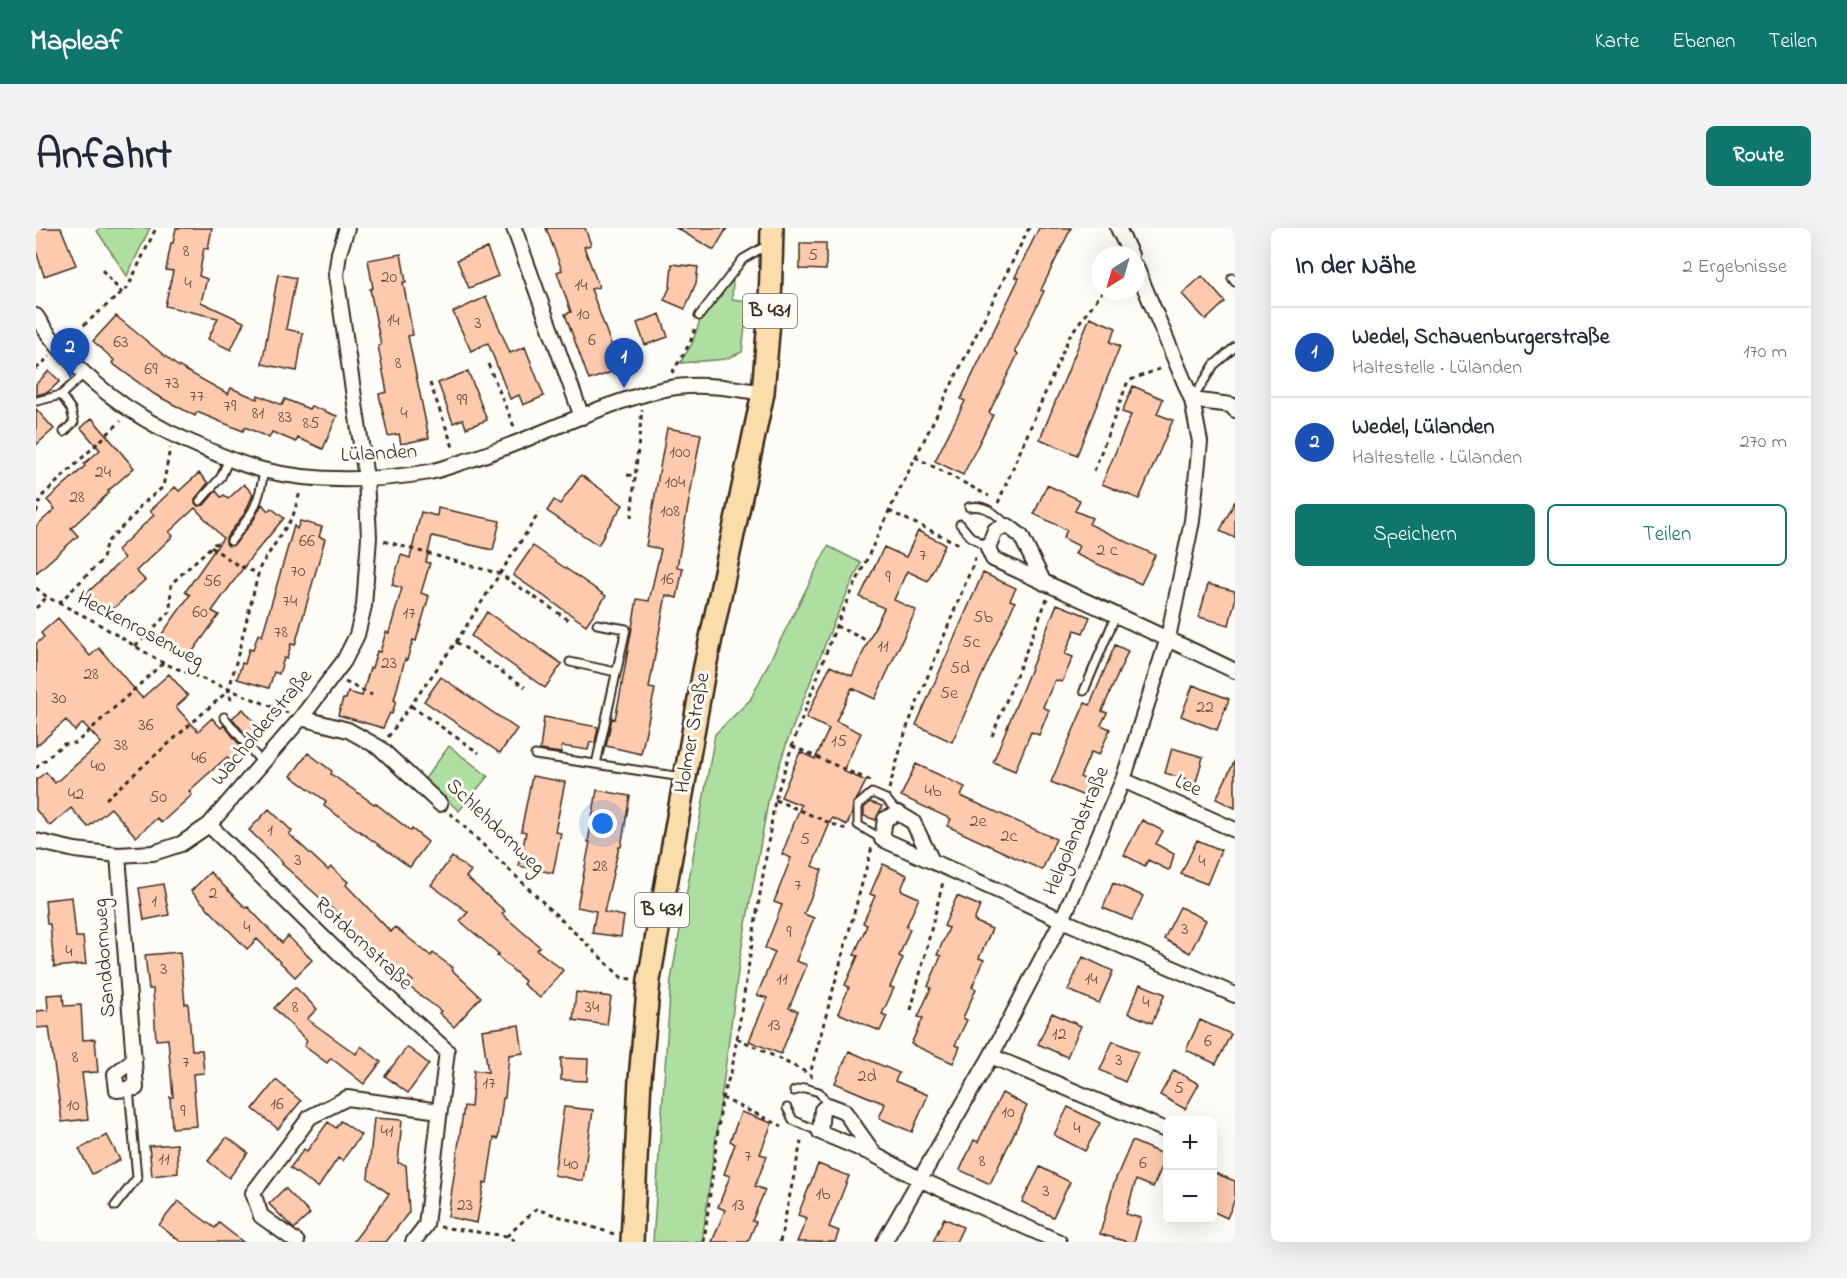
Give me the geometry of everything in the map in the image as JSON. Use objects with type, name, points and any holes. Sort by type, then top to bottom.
[{"type":"main road","name":"Holmer Straße","points":[[632,1241],[640,1079],[650,980],[704,671],[764,393],[772,236]]},
{"type":"street","name":"Wacholderstraße","points":[[36,841],[75,850],[118,855],[153,853],[182,844],[209,825],[301,718],[344,661],[357,635],[363,606],[369,537],[366,478],[336,275],[339,253],[347,228]]},
{"type":"street","points":[[514,228],[582,417]]},
{"type":"street","points":[[1118,228],[1127,246]]},
{"type":"street","name":"Helgolandstraße","points":[[884,1242],[991,1056],[1062,920],[1123,780],[1168,638],[1192,521],[1200,442],[1192,400],[1145,287]]},
{"type":"street","name":"Lülanden","points":[[36,316],[59,347],[114,400],[173,435],[230,459],[264,470],[302,476],[366,478],[431,472],[661,390],[690,386],[726,387],[764,393]]},
{"type":"street","points":[[1192,400],[1231,405],[1235,410]]},
{"type":"street","points":[[1048,584],[1021,536],[1008,526],[995,530],[982,548],[993,559],[1116,615],[1168,638],[1235,671]]},
{"type":"street","name":"Schlehdornweg","points":[[301,718],[348,730],[380,748],[440,804]]},
{"type":"street","name":"Lee","points":[[1123,780],[1235,830]]},
{"type":"street","points":[[932,861],[913,822],[898,813],[885,819],[879,837],[1062,920],[1235,995]]},
{"type":"street","name":"Rotdornstraße","points":[[209,825],[343,957],[447,1050],[426,1225]]},
{"type":"street","name":"Sanddornweg","points":[[118,855],[136,1088],[129,1088]]},
{"type":"street","points":[[991,1056],[1163,1129]]},
{"type":"street","points":[[129,1088],[117,1090],[115,1074],[134,1059]]},
{"type":"street","points":[[297,1242],[261,1216],[254,1193],[310,1117],[347,1098],[439,1111]]},
{"type":"street","points":[[875,1155],[844,1111],[828,1105],[822,1110],[820,1132],[875,1155],[919,1179],[1059,1242]]},
{"type":"street","points":[[413,1242],[426,1225]]},
{"type":"lane","points":[[699,315],[743,259],[772,236]]},
{"type":"lane","points":[[1192,400],[1214,365],[1235,347]]},
{"type":"lane","points":[[36,401],[61,395],[85,373]]},
{"type":"lane","points":[[61,395],[71,410],[74,422],[64,432]]},
{"type":"lane","points":[[200,501],[221,477],[230,459]]},
{"type":"lane","points":[[231,541],[258,501],[264,470]]},
{"type":"lane","points":[[969,507],[978,505],[994,512],[1008,526]]},
{"type":"lane","points":[[960,524],[982,548]]},
{"type":"lane","points":[[1083,691],[1116,615]]},
{"type":"lane","points":[[596,764],[626,629],[597,624]]},
{"type":"lane","points":[[570,662],[616,672]]},
{"type":"lane","points":[[224,717],[262,763]]},
{"type":"lane","points":[[535,755],[685,778]]},
{"type":"lane","points":[[879,837],[858,825],[858,805],[872,793],[886,799],[898,813]]},
{"type":"lane","points":[[115,1206],[137,1178],[129,1088]]},
{"type":"lane","points":[[794,1091],[805,1088],[819,1092],[828,1105]]},
{"type":"lane","points":[[786,1108],[793,1120],[820,1132]]},
{"type":"path","points":[[59,347],[128,287],[156,228]]},
{"type":"path","points":[[704,1242],[722,1098],[732,1069],[775,800],[792,746],[836,626],[915,457],[1029,228]]},
{"type":"path","points":[[102,270],[122,293]]},
{"type":"path","points":[[994,512],[1070,334],[1096,300]]},
{"type":"path","points":[[661,390],[690,343],[699,315]]},
{"type":"path","points":[[1094,471],[1128,381],[1178,362]]},
{"type":"path","points":[[488,364],[521,441]]},
{"type":"path","points":[[430,384],[459,463]]},
{"type":"path","points":[[631,518],[643,395]]},
{"type":"path","points":[[36,513],[41,497],[132,410]]},
{"type":"path","points":[[59,603],[103,559],[106,543],[137,512],[140,506],[163,487],[173,435]]},
{"type":"path","points":[[915,457],[999,501]]},
{"type":"path","points":[[627,475],[635,476]]},
{"type":"path","points":[[231,700],[229,690],[260,567],[293,516],[299,499],[302,476]]},
{"type":"path","points":[[886,799],[906,730],[982,548],[889,511]]},
{"type":"path","points":[[380,748],[456,642],[539,513]]},
{"type":"path","points":[[369,537],[500,574],[570,621]]},
{"type":"path","points":[[135,646],[170,612],[171,584],[214,544],[231,541]]},
{"type":"path","points":[[211,547],[236,564],[259,574]]},
{"type":"path","points":[[992,736],[1048,584]]},
{"type":"path","name":"Heckenrosenweg","points":[[36,588],[47,597],[163,663],[301,718]]},
{"type":"path","points":[[36,608],[47,597]]},
{"type":"path","points":[[836,626],[868,641]]},
{"type":"path","points":[[456,642],[525,687]]},
{"type":"path","points":[[36,768],[63,744],[76,743],[163,663]]},
{"type":"path","points":[[333,676],[372,695]]},
{"type":"path","points":[[106,799],[229,690]]},
{"type":"path","points":[[411,706],[479,753]]},
{"type":"path","points":[[792,746],[889,789]]},
{"type":"path","points":[[775,800],[851,832]]},
{"type":"path","name":"Schlehdornweg","points":[[440,804],[622,978],[650,980]]},
{"type":"path","points":[[810,1074],[879,837]]},
{"type":"path","points":[[911,1010],[947,868]]},
{"type":"path","points":[[737,1038],[810,1074],[819,1092]]},
{"type":"path","points":[[722,1098],[782,1126]]},
{"type":"path","points":[[780,1242],[806,1127]]},
{"type":"path","points":[[507,1236],[536,1209],[632,1241]]},
{"type":"path","points":[[426,1225],[507,1236],[517,1242]]},
{"type":"green space","points":[[100,228],[150,228],[127,276],[97,231]]},
{"type":"green space","points":[[733,280],[732,299],[748,301],[742,352],[726,359],[680,363],[692,344],[700,320]]},
{"type":"green space","points":[[828,546],[861,563],[833,624],[787,742],[769,797],[740,957],[702,1242],[653,1242],[671,980],[715,734],[750,700]]},
{"type":"green space","points":[[449,746],[488,776],[459,811],[424,780]]},
{"type":"building","points":[[36,228],[61,228],[76,265],[44,276],[36,251]]},
{"type":"building","points":[[176,228],[212,228],[208,249],[204,248],[199,276],[207,279],[201,302],[244,322],[231,350],[208,339],[218,318],[165,306],[173,271],[166,270]]},
{"type":"building","points":[[546,228],[585,228],[591,245],[584,247],[599,287],[591,289],[620,369],[589,380],[565,314],[571,312],[557,272],[562,270]]},
{"type":"building","points":[[676,228],[727,228],[714,250]]},
{"type":"building","points":[[1039,228],[1071,228],[1015,351],[1018,354],[989,413],[993,415],[963,475],[935,461],[965,401],[961,399],[1019,278],[1015,277]]},
{"type":"building","points":[[800,243],[826,243],[826,270],[800,269]]},
{"type":"building","points":[[487,248],[498,276],[469,288],[457,260]]},
{"type":"building","points":[[401,254],[406,282],[403,282],[413,335],[408,336],[429,438],[401,444],[399,434],[388,436],[379,394],[387,392],[378,346],[381,345],[370,289],[373,288],[368,260]]},
{"type":"building","points":[[672,264],[698,267],[696,283],[685,309],[664,300],[670,287]]},
{"type":"building","points":[[278,274],[296,278],[286,329],[303,333],[297,371],[262,364]]},
{"type":"building","points":[[1202,276],[1225,302],[1206,320],[1182,294]]},
{"type":"building","points":[[486,297],[510,353],[525,347],[544,396],[523,405],[519,395],[510,399],[488,343],[471,351],[453,312]]},
{"type":"building","points":[[660,314],[668,337],[645,345],[637,323]]},
{"type":"building","points":[[116,316],[176,365],[228,394],[231,388],[257,399],[258,395],[282,405],[285,399],[309,409],[311,406],[337,416],[323,449],[298,438],[296,442],[272,432],[269,438],[245,427],[243,431],[197,412],[195,416],[154,394],[112,363],[114,360],[93,341]]},
{"type":"building","points":[[1090,317],[1116,328],[1110,342],[1120,346],[1077,455],[1040,439]]},
{"type":"building","points":[[49,371],[60,381],[48,392],[36,395],[36,384]]},
{"type":"building","points":[[468,371],[487,420],[466,428],[463,419],[453,423],[438,383]]},
{"type":"building","points":[[1133,386],[1163,399],[1157,414],[1173,420],[1139,499],[1102,484],[1131,415],[1122,412]]},
{"type":"building","points":[[36,409],[54,429],[36,445]]},
{"type":"building","points":[[92,418],[134,468],[71,528],[78,536],[36,573],[36,526],[55,509],[47,500],[100,450],[81,428]]},
{"type":"building","points":[[667,428],[701,434],[677,567],[683,568],[677,598],[666,595],[649,688],[655,689],[641,754],[606,746],[612,718],[615,719],[637,599],[649,601],[661,549],[646,546]]},
{"type":"building","points":[[199,473],[208,483],[195,499],[198,506],[204,505],[216,491],[221,497],[224,495],[228,499],[244,484],[253,494],[245,513],[226,538],[228,546],[235,544],[262,504],[268,511],[271,508],[284,518],[249,560],[212,611],[219,615],[188,658],[159,638],[190,595],[185,592],[223,538],[195,508],[169,532],[173,536],[136,571],[145,580],[106,615],[86,594],[124,558],[117,550],[154,515],[150,511],[175,487],[179,491]]},
{"type":"building","points":[[581,475],[623,505],[598,545],[547,511],[554,500],[560,504]]},
{"type":"building","points":[[1047,485],[1080,500],[1075,511],[1092,518],[1089,524],[1155,555],[1141,584],[1075,554],[1079,546],[1063,538],[1067,530],[1034,514]]},
{"type":"building","points":[[1235,501],[1235,538],[1220,531]]},
{"type":"building","points":[[438,508],[500,521],[493,550],[432,536],[426,562],[430,563],[421,593],[429,596],[416,641],[413,640],[407,660],[405,659],[392,714],[390,713],[383,728],[338,715],[348,692],[362,696],[377,651],[380,652],[386,632],[389,633],[402,588],[392,585],[401,555],[410,558],[421,512],[437,516]]},
{"type":"building","points":[[300,521],[322,527],[319,537],[325,539],[295,645],[291,644],[287,659],[284,658],[279,674],[274,672],[269,688],[237,679],[242,663],[245,664],[249,649],[253,650],[258,634],[262,636],[294,526],[297,529]]},
{"type":"building","points":[[918,531],[945,544],[928,581],[907,571],[894,600],[916,610],[875,699],[852,688],[836,721],[861,733],[843,771],[866,781],[853,803],[847,825],[832,818],[812,866],[822,870],[804,914],[814,918],[796,961],[807,965],[789,1008],[798,1011],[781,1054],[749,1041],[767,998],[757,995],[775,952],[765,948],[782,905],[774,902],[791,858],[782,854],[801,805],[781,797],[800,752],[815,759],[829,729],[806,718],[830,666],[852,676],[884,608],[860,597],[884,547],[906,557]]},
{"type":"building","points":[[533,546],[606,596],[586,625],[513,575]]},
{"type":"building","points":[[983,573],[1016,588],[1010,600],[1015,602],[952,742],[916,725]]},
{"type":"building","points":[[1208,584],[1235,591],[1229,625],[1199,617]]},
{"type":"building","points":[[1057,604],[1090,617],[1083,633],[1075,630],[1065,654],[1073,657],[1062,682],[1055,680],[1043,707],[1049,710],[1039,735],[1031,732],[1015,771],[993,762]]},
{"type":"building","points":[[487,612],[562,664],[545,688],[471,636]]},
{"type":"building","points":[[58,618],[90,656],[99,648],[142,698],[169,674],[188,696],[176,707],[198,731],[212,718],[221,728],[224,725],[242,748],[230,760],[227,757],[189,791],[192,795],[161,823],[157,818],[136,837],[111,808],[88,827],[71,808],[50,826],[36,810],[36,780],[46,772],[55,783],[101,743],[83,723],[75,731],[66,720],[36,746],[36,644],[44,637],[41,633]]},
{"type":"building","points":[[1115,645],[1128,651],[1102,711],[1107,713],[1101,725],[1110,729],[1099,755],[1091,752],[1080,777],[1090,782],[1084,796],[1051,782],[1085,703],[1090,705]]},
{"type":"building","points":[[441,677],[517,729],[500,753],[424,701]]},
{"type":"building","points":[[1193,685],[1229,699],[1217,730],[1181,716]]},
{"type":"building","points":[[243,709],[263,732],[252,742],[232,718]]},
{"type":"building","points":[[544,717],[598,727],[595,743],[590,742],[588,750],[562,746],[561,753],[540,750]]},
{"type":"building","points":[[1172,748],[1203,757],[1196,782],[1165,773]]},
{"type":"building","points":[[308,753],[332,771],[331,774],[428,842],[410,867],[324,806],[326,801],[291,776]]},
{"type":"building","points":[[1235,760],[1235,808],[1216,799]]},
{"type":"building","points":[[916,764],[965,787],[961,796],[1056,839],[1042,870],[947,826],[951,819],[901,796]]},
{"type":"building","points":[[532,776],[565,782],[555,832],[561,833],[553,873],[519,866],[526,832],[521,831]]},
{"type":"building","points":[[597,790],[630,796],[621,847],[619,847],[604,912],[624,916],[621,937],[592,933],[596,911],[577,907],[590,842],[588,842]]},
{"type":"building","points":[[870,802],[882,806],[876,820],[864,816],[864,808]]},
{"type":"building","points":[[269,809],[292,831],[289,834],[328,870],[331,867],[348,882],[346,885],[391,932],[395,927],[431,956],[433,953],[453,968],[452,970],[481,997],[454,1027],[439,1013],[441,1011],[408,986],[413,981],[358,937],[336,915],[338,914],[282,864],[249,830]]},
{"type":"building","points":[[1142,820],[1163,831],[1156,844],[1174,854],[1170,869],[1148,860],[1145,866],[1124,855]]},
{"type":"building","points":[[1197,840],[1221,850],[1207,884],[1181,874]]},
{"type":"building","points":[[452,857],[471,871],[466,877],[505,911],[502,914],[540,947],[537,950],[563,970],[540,998],[523,984],[525,981],[497,956],[499,954],[460,921],[468,912],[431,885]]},
{"type":"building","points":[[883,864],[907,875],[901,890],[919,898],[906,927],[910,929],[899,956],[903,958],[890,987],[894,988],[882,1014],[887,1016],[880,1031],[838,1013],[849,987],[845,985],[858,956],[854,955],[867,925],[863,923],[875,896],[870,894]]},
{"type":"building","points":[[210,872],[282,943],[288,936],[312,960],[295,977],[257,939],[247,949],[191,891]]},
{"type":"building","points":[[1113,883],[1143,896],[1132,920],[1103,908]]},
{"type":"building","points":[[163,884],[169,915],[144,920],[139,888]]},
{"type":"building","points":[[957,896],[980,906],[974,921],[992,929],[979,958],[984,960],[972,987],[976,989],[963,1018],[967,1020],[955,1045],[960,1047],[953,1063],[911,1044],[923,1018],[918,1017],[931,988],[928,986],[941,956],[937,955],[949,928],[944,926]]},
{"type":"building","points":[[72,897],[76,937],[83,937],[86,964],[54,967],[45,900]]},
{"type":"building","points":[[1180,907],[1206,920],[1190,953],[1164,939]]},
{"type":"building","points":[[180,952],[192,1050],[202,1050],[204,1073],[193,1074],[197,1126],[172,1128],[170,1097],[173,1097],[168,1039],[156,1040],[153,989],[149,989],[145,955]]},
{"type":"building","points":[[1083,957],[1113,971],[1099,1003],[1068,990]]},
{"type":"building","points":[[1140,984],[1165,994],[1152,1023],[1128,1013]]},
{"type":"building","points":[[295,987],[317,1009],[307,1019],[356,1054],[361,1046],[381,1062],[364,1084],[331,1058],[327,1063],[304,1046],[307,1041],[274,1008]]},
{"type":"building","points":[[576,992],[611,997],[607,1025],[573,1020]]},
{"type":"building","points":[[63,994],[64,1006],[81,1005],[83,1040],[95,1039],[98,1072],[82,1073],[88,1119],[62,1122],[49,1027],[36,1028],[36,1011],[48,1010],[47,995]]},
{"type":"building","points":[[1052,1013],[1081,1026],[1067,1057],[1038,1044]]},
{"type":"building","points":[[1200,1020],[1231,1034],[1216,1064],[1186,1050]]},
{"type":"building","points":[[519,1025],[523,1053],[509,1055],[498,1139],[494,1138],[487,1183],[484,1183],[477,1223],[448,1217],[464,1106],[471,1107],[474,1070],[488,1072],[482,1030]]},
{"type":"building","points":[[1113,1041],[1138,1052],[1125,1082],[1100,1070]]},
{"type":"building","points":[[407,1047],[429,1064],[408,1093],[385,1076]]},
{"type":"building","points":[[849,1051],[899,1073],[895,1081],[928,1095],[912,1132],[879,1118],[885,1104],[835,1083]]},
{"type":"building","points":[[561,1058],[588,1059],[587,1081],[561,1080]]},
{"type":"building","points":[[1174,1070],[1199,1084],[1185,1109],[1160,1095]]},
{"type":"building","points":[[276,1080],[301,1101],[278,1129],[253,1109]]},
{"type":"building","points":[[1002,1093],[1027,1106],[990,1184],[960,1170],[974,1140],[978,1142]]},
{"type":"building","points":[[564,1107],[593,1110],[583,1181],[554,1175]]},
{"type":"building","points":[[1068,1107],[1100,1123],[1085,1151],[1054,1135]]},
{"type":"building","points":[[741,1112],[772,1123],[760,1154],[767,1156],[755,1186],[765,1190],[752,1221],[756,1222],[748,1242],[712,1242],[725,1210],[718,1207],[730,1176],[724,1174],[735,1144],[730,1141]]},
{"type":"building","points":[[374,1118],[402,1120],[398,1163],[406,1165],[409,1212],[386,1242],[353,1242],[389,1194],[368,1178]]},
{"type":"building","points":[[341,1121],[361,1135],[342,1161],[338,1158],[318,1188],[290,1168],[304,1149],[307,1151],[328,1122],[336,1128]]},
{"type":"building","points":[[107,1135],[120,1160],[92,1174],[79,1149]]},
{"type":"building","points":[[227,1137],[248,1153],[229,1178],[208,1161]]},
{"type":"building","points":[[1132,1141],[1163,1154],[1163,1165],[1153,1187],[1136,1180],[1126,1214],[1141,1218],[1134,1242],[1100,1234],[1114,1183]]},
{"type":"building","points":[[177,1144],[178,1173],[152,1176],[149,1146]]},
{"type":"building","points":[[818,1164],[849,1176],[829,1227],[839,1231],[835,1242],[797,1242],[807,1218],[798,1215]]},
{"type":"building","points":[[1040,1167],[1070,1182],[1053,1217],[1022,1202]]},
{"type":"building","points":[[1217,1174],[1235,1181],[1235,1199],[1227,1218],[1217,1213]]},
{"type":"building","points":[[285,1188],[310,1214],[294,1229],[269,1204]]},
{"type":"building","points":[[178,1201],[215,1228],[219,1223],[243,1242],[181,1242],[159,1225]]},
{"type":"building","points":[[944,1218],[963,1227],[956,1242],[933,1242]]},
{"type":"place","name":"Wedel, Lülanden","points":[[70,378]]},
{"type":"place","name":"Wedel, Schauenburgerstraße","points":[[624,388]]}]
